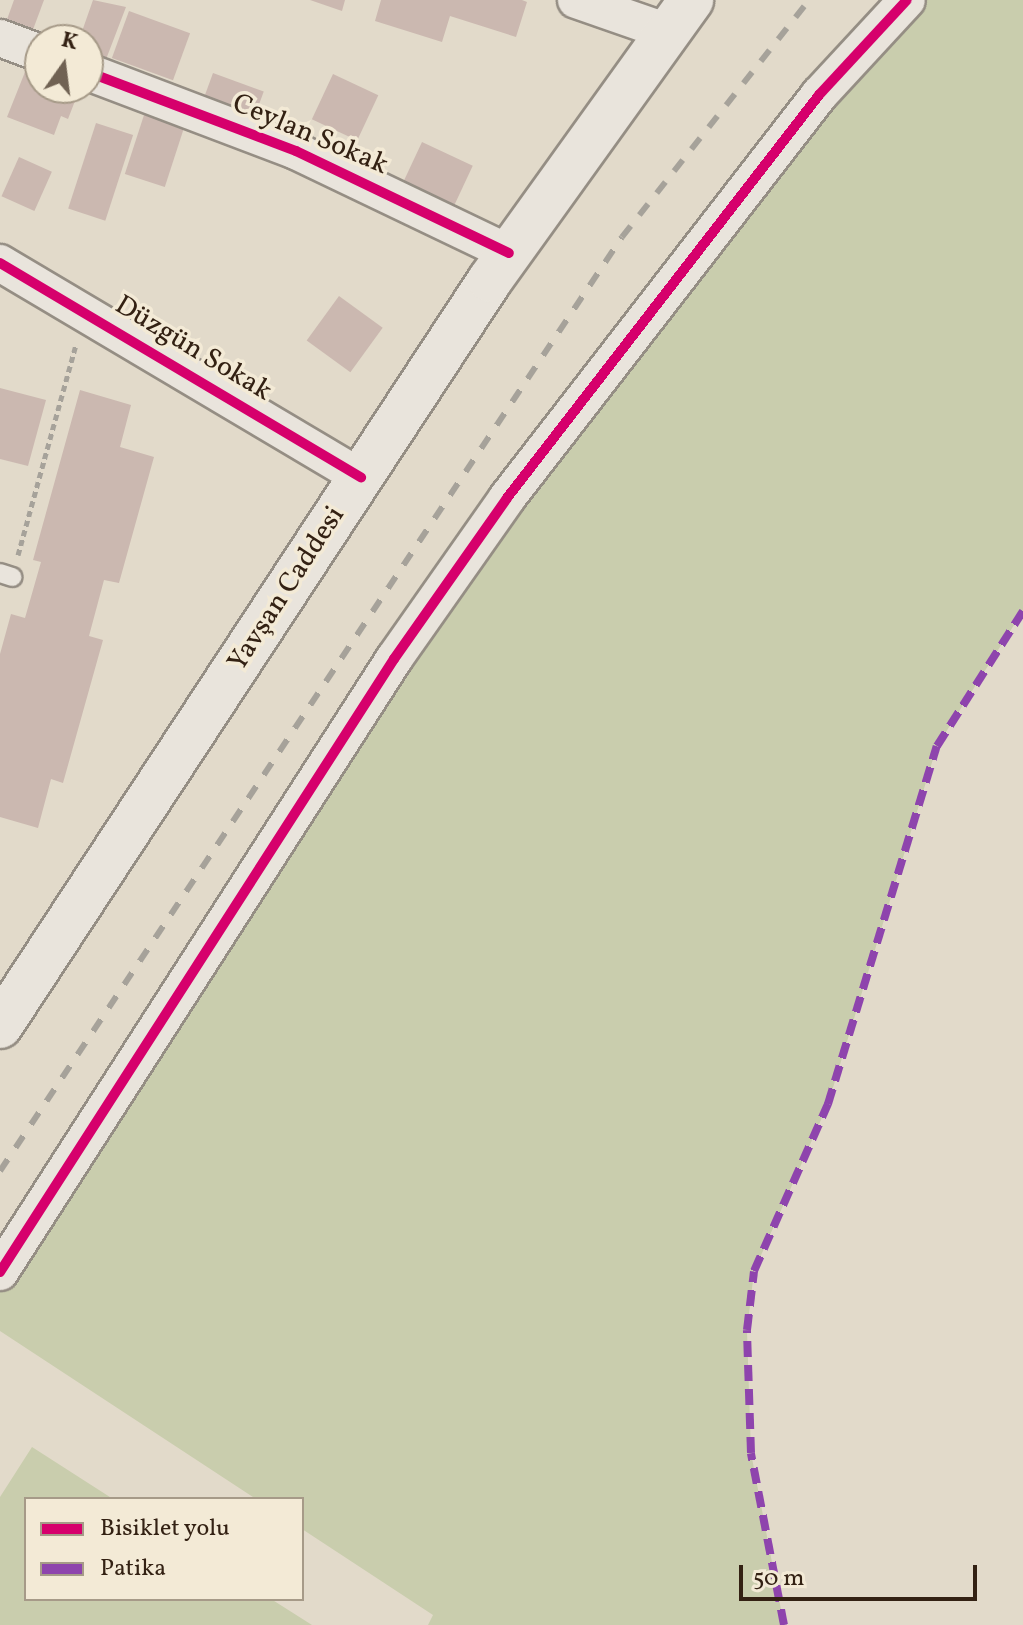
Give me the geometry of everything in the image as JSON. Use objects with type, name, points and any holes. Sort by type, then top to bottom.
[{"type":"street","points":[[576,0],[678,16]]},
{"type":"street","points":[[0,1272],[394,659],[507,498],[819,95],[907,0]]},
{"type":"street","name":"Yavşan Caddesi","points":[[0,1026],[509,253],[678,16]]},
{"type":"street","points":[[0,38],[24,47]]},
{"type":"street","name":"Ceylan Sokak","points":[[104,78],[296,151],[509,253]]},
{"type":"street","name":"Düzgün Sokak","points":[[0,263],[361,477]]},
{"type":"path","points":[[6,575],[85,313]]},
{"type":"green space","points":[[907,0],[1023,0],[1023,611],[937,746],[828,1104],[754,1271],[747,1331],[751,1453],[784,1625],[428,1625],[433,1615],[304,1530],[304,1497],[253,1497],[0,1331],[0,1272],[394,659]]},
{"type":"green space","points":[[32,1447],[110,1497],[24,1497],[24,1601],[274,1601],[312,1625],[0,1625],[0,1497]]},
{"type":"building","points":[[14,0],[44,0],[35,24],[24,24],[24,32],[5,25]]},
{"type":"building","points":[[93,0],[126,7],[105,62],[104,24],[85,24]]},
{"type":"building","points":[[310,0],[345,0],[342,11]]},
{"type":"building","points":[[381,0],[527,2],[516,37],[450,16],[442,42],[375,21]]},
{"type":"building","points":[[129,11],[190,33],[173,80],[112,58]]},
{"type":"building","points":[[213,73],[264,91],[254,119],[203,100]]},
{"type":"building","points":[[24,74],[24,104],[74,104],[68,119],[61,116],[54,135],[7,117]]},
{"type":"building","points":[[333,74],[378,95],[357,140],[312,119]]},
{"type":"building","points":[[144,115],[184,128],[165,187],[125,174]]},
{"type":"building","points":[[96,123],[133,135],[105,221],[68,209]]},
{"type":"building","points":[[422,142],[473,166],[453,208],[402,185]]},
{"type":"building","points":[[19,157],[52,172],[34,211],[2,196]]},
{"type":"building","points":[[339,296],[383,328],[350,372],[307,340]]},
{"type":"building","points":[[0,388],[46,400],[28,466],[0,459]]},
{"type":"building","points":[[80,390],[131,405],[120,447],[154,457],[119,583],[104,580],[89,636],[103,640],[63,783],[51,779],[38,828],[0,817],[0,654],[11,614],[25,618],[41,562],[33,560]]},
{"type":"railway","points":[[0,1171],[622,237],[809,0]]},
{"type":"marked path","points":[[784,1625],[751,1453],[747,1330],[754,1271],[828,1104],[937,746],[1023,611]]},
{"type":"cycle path","points":[[0,1272],[394,659],[507,498],[819,95],[907,0]]},
{"type":"cycle path","points":[[104,78],[296,151],[509,253]]},
{"type":"cycle path","points":[[0,263],[361,477]]}]
